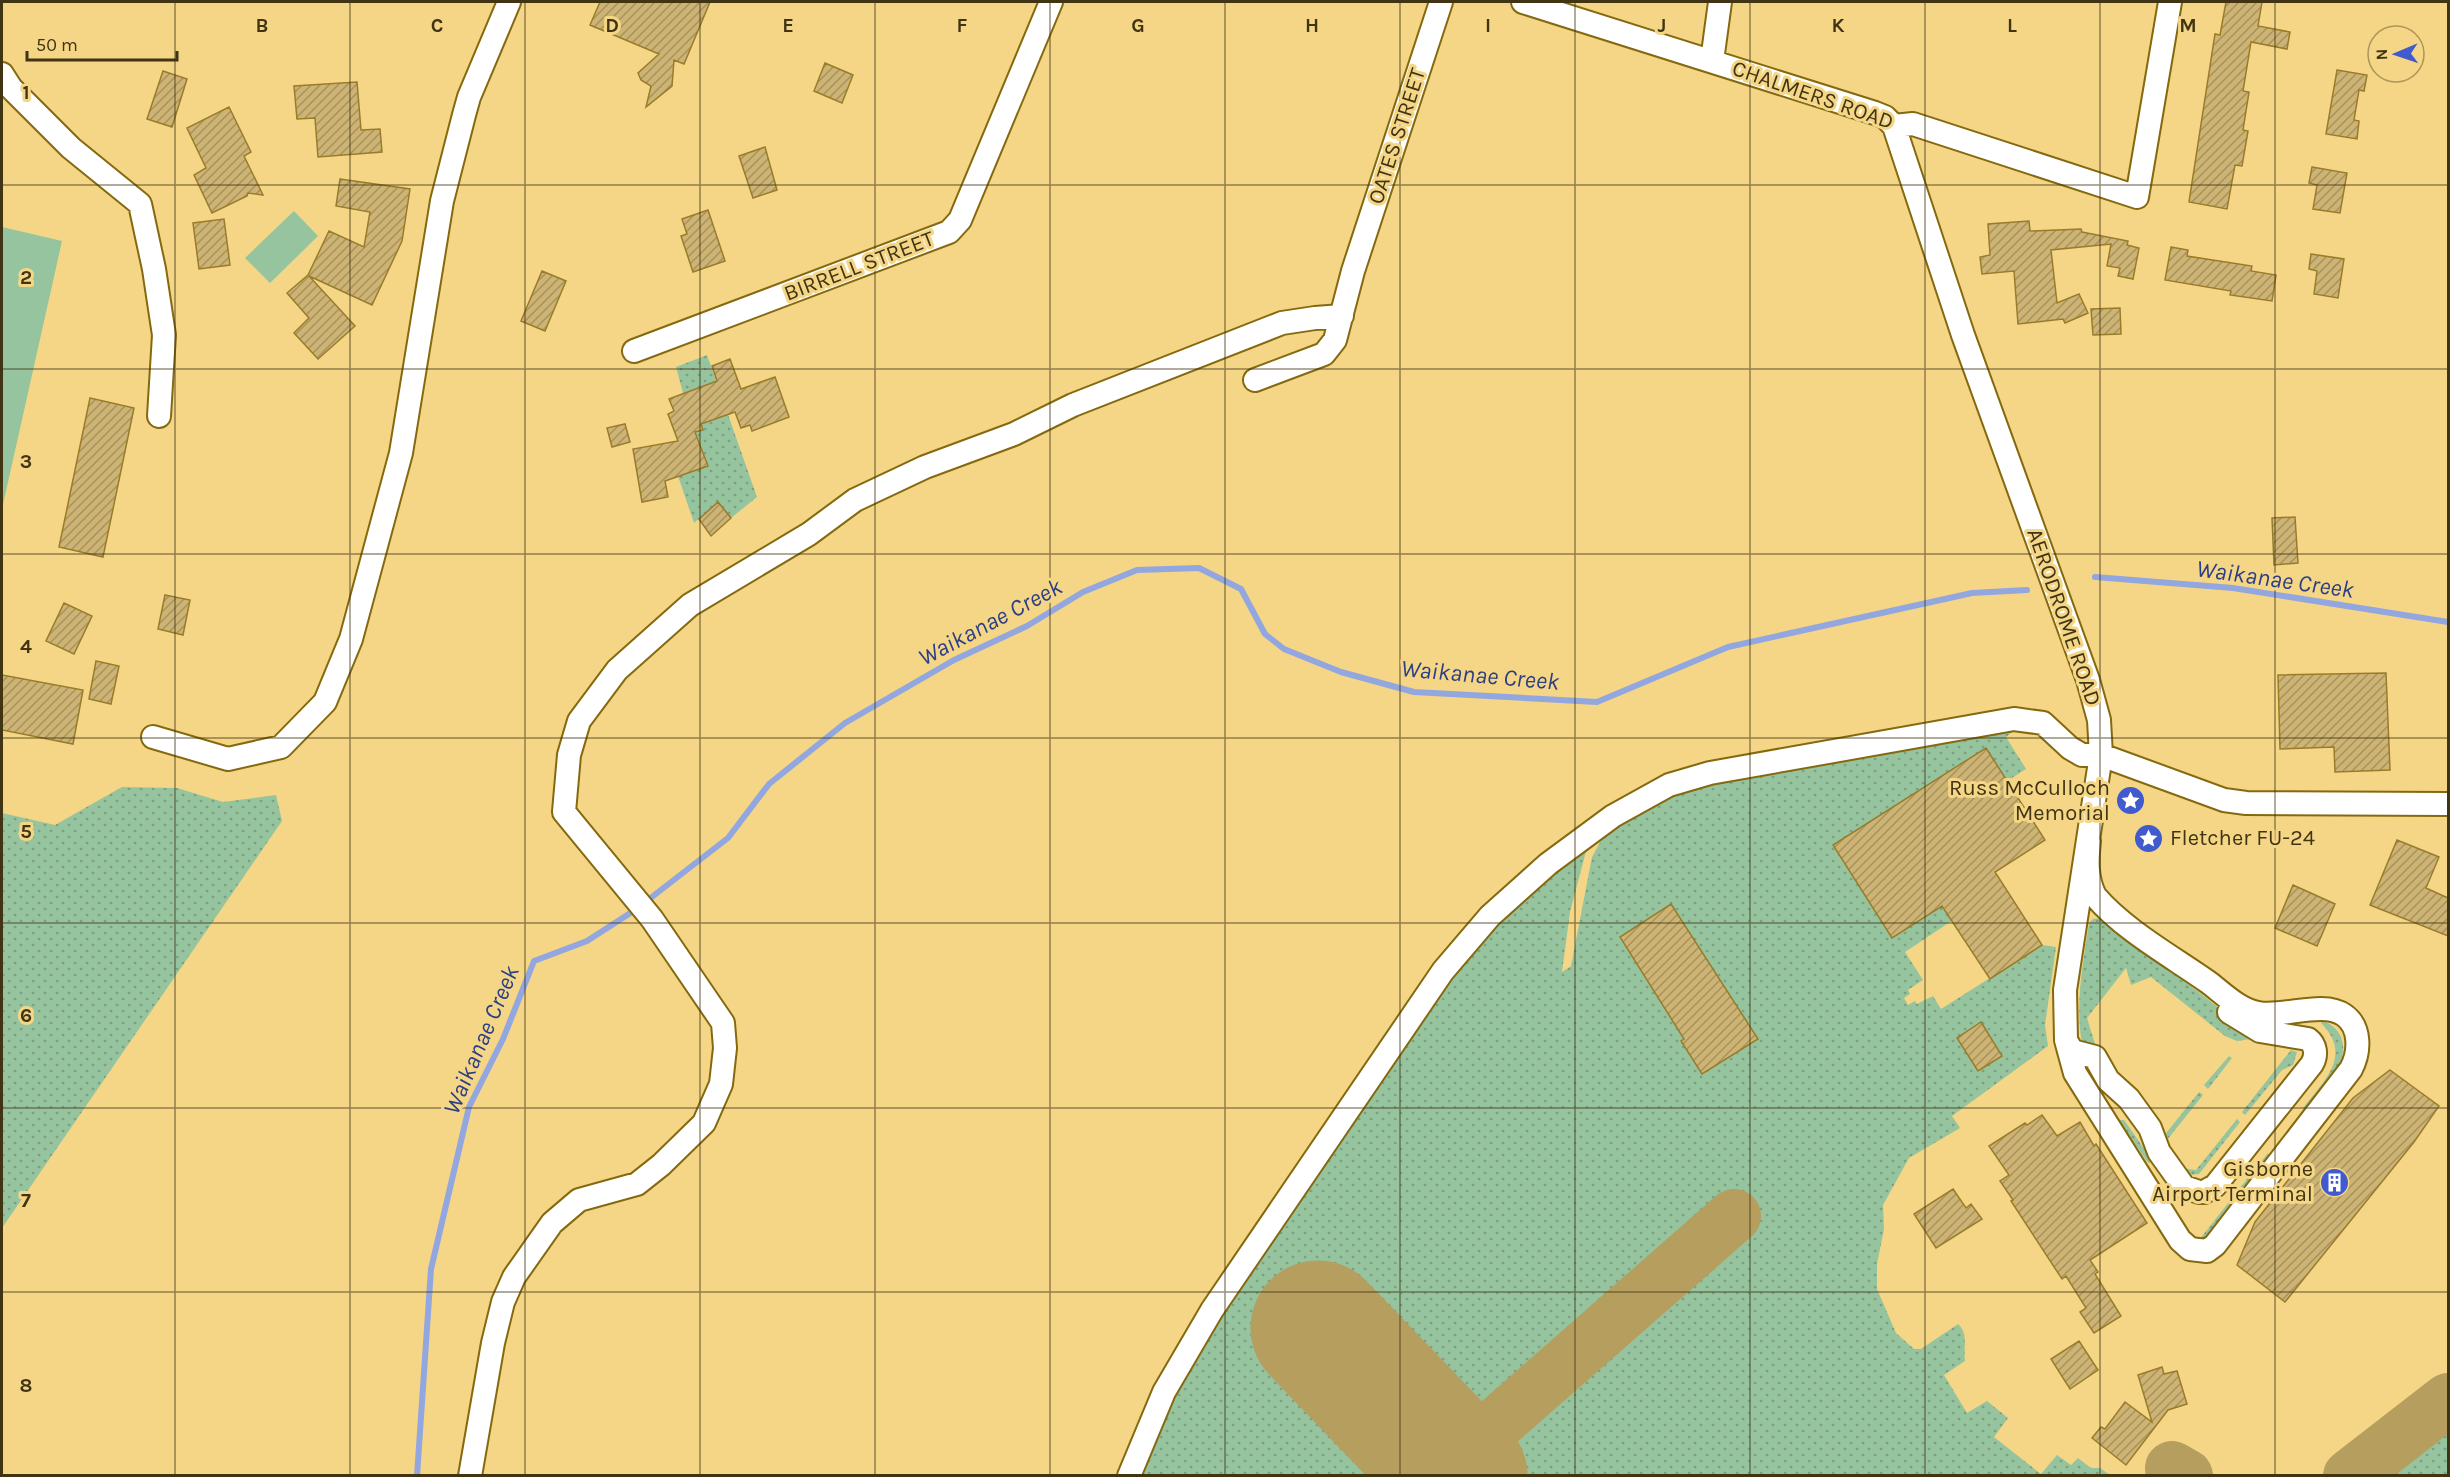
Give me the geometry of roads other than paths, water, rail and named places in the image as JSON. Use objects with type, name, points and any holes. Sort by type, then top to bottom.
[{"type":"street","points":[[153,737],[228,759],[281,747],[325,702],[351,639],[401,453],[442,201],[464,115],[469,97],[509,2]]},
{"type":"street","name":"BIRRELL STREET","points":[[634,351],[949,232],[960,220],[1051,2]]},
{"type":"street","name":"OATES STREET","points":[[1255,380],[1324,354],[1335,340],[1353,271],[1441,2]]},
{"type":"street","name":"CHALMERS ROAD","points":[[1523,2],[1875,113],[1885,117],[1893,126],[1913,124],[2137,197],[2170,2]]},
{"type":"street","points":[[1712,61],[1720,2]]},
{"type":"street","points":[[2,74],[11,88],[71,148],[140,204],[154,269],[164,334],[159,416]]},
{"type":"street","name":"AERODROME ROAD","points":[[1893,126],[1963,335],[2088,680],[2099,720],[2101,755],[2065,990],[2066,1040],[2075,1072],[2092,1102],[2180,1240],[2185,1246],[2195,1251],[2206,1251],[2215,1245],[2351,1069],[2358,1046],[2353,1023],[2339,1012],[2325,1009],[2272,1014],[2256,1013],[2242,1007],[2171,958]]},
{"type":"street","points":[[470,1476],[493,1343],[503,1302],[514,1277],[552,1223],[579,1200],[637,1184],[661,1165],[704,1122],[720,1084],[725,1048],[723,1023],[652,919],[564,812],[569,755],[579,721],[617,670],[690,605],[808,534],[855,501],[925,467],[1014,434],[1073,405],[1282,323],[1342,316]]},
{"type":"street","points":[[1129,1476],[1164,1392],[1212,1311],[1443,970],[1490,916],[1557,857],[1613,816],[1669,785],[1710,773],[2014,719],[2043,723],[2070,748],[2082,755],[2101,755],[2224,800],[2247,803],[2448,804]]},
{"type":"street","points":[[2089,841],[2087,868],[2095,896],[2171,958],[2201,990],[2247,1024],[2260,1031],[2308,1039],[2315,1047],[2312,1064],[2215,1186],[2209,1190],[2194,1191],[2184,1187],[2159,1152],[2125,1112],[2101,1108],[2092,1102]]},
{"type":"street","points":[[2066,1040],[2072,1052],[2092,1055],[2098,1060],[2108,1080],[2129,1099],[2150,1128],[2159,1152]]},
{"type":"waterway","name":"Waikanae Creek","points":[[417,1476],[431,1269],[469,1107],[503,1039],[534,961],[587,941],[635,910],[728,838],[769,784],[845,723],[954,660],[1027,626],[1083,592],[1137,570],[1199,568],[1241,589],[1265,634],[1284,649],[1341,672],[1414,692],[1597,702],[1728,647],[1972,593],[2027,590]]},
{"type":"waterway","name":"Waikanae Creek","points":[[2095,577],[2233,588],[2448,622]]},
{"type":"place","name":"Russ McCulloch Memorial","points":[[2131,801]]},
{"type":"place","name":"Fletcher FU-24","points":[[2149,838]]},
{"type":"place","name":"Gisborne Airport Terminal","points":[[2334,1182]]}]
